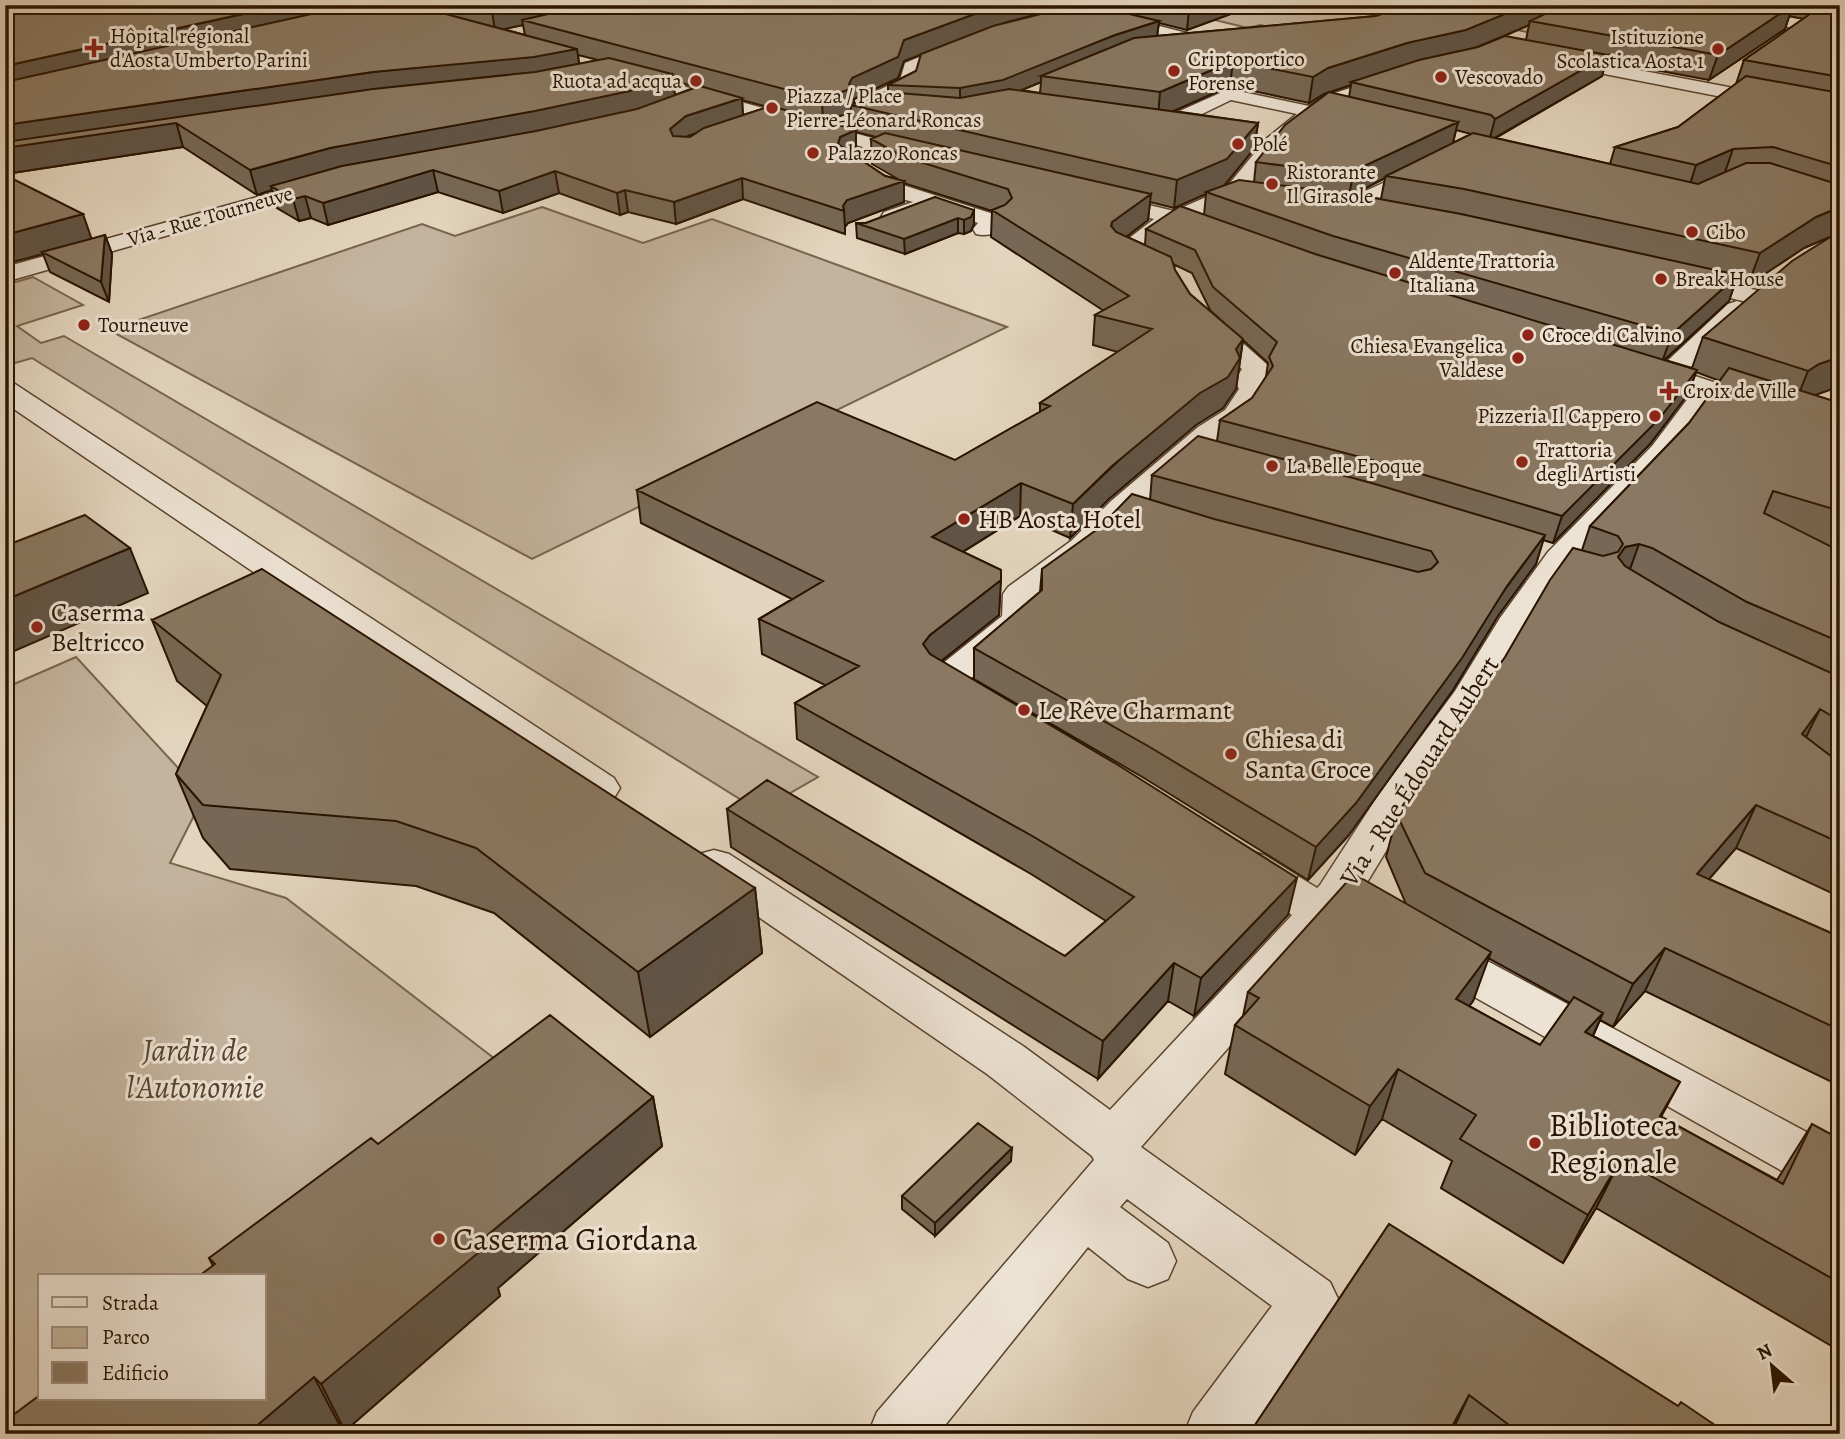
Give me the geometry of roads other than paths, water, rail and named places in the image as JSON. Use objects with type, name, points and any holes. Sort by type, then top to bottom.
[{"type":"street","points":[[1682,5],[1806,25],[1785,40]]},
{"type":"street","points":[[1097,9],[1185,37],[1127,56]]},
{"type":"street","points":[[823,132],[889,110],[860,106],[909,83],[911,67],[983,37]]},
{"type":"street","points":[[1539,57],[1840,114]]},
{"type":"street","points":[[607,73],[702,96],[883,149],[948,164]]},
{"type":"street","points":[[1003,715],[945,680],[1020,619],[1020,594],[1083,548],[1122,508],[1208,433],[1236,416],[1253,389],[1248,381],[1254,375],[1256,367],[1206,325],[1182,287],[1123,252],[1163,223],[1233,194],[1273,143],[1317,109],[1349,94],[1409,74]]},
{"type":"street","points":[[1711,91],[1732,76]]},
{"type":"street","points":[[1162,126],[1230,94],[1349,112]]},
{"type":"street","points":[[659,110],[702,96]]},
{"type":"street","points":[[737,129],[773,116]]},
{"type":"street","points":[[1139,122],[1196,132]]},
{"type":"street","points":[[1247,139],[1273,143]]},
{"type":"street","points":[[883,149],[850,163],[895,190],[998,223],[984,229]]},
{"type":"street","points":[[1354,210],[1369,198],[1452,156]]},
{"type":"street","name":"Via - Rue Tourneuve","points":[[5,275],[344,179]]},
{"type":"street","points":[[1074,193],[1177,218],[1236,239]]},
{"type":"street","points":[[1233,194],[1259,198]]},
{"type":"street","points":[[870,225],[935,201]]},
{"type":"street","points":[[1327,207],[1380,215]]},
{"type":"street","points":[[1656,274],[1759,289],[1668,375]]},
{"type":"street","points":[[1615,359],[1710,388],[1840,434]]},
{"type":"street","name":"Via - Rue Édouard Aubert","points":[[899,1434],[1083,1211],[1117,1154],[1356,914],[1396,801],[1471,696],[1508,616],[1663,452],[1710,388]]},
{"type":"street","points":[[5,390],[634,811]]},
{"type":"street","points":[[1797,419],[1827,402]]},
{"type":"street","points":[[1188,450],[1226,461]]},
{"type":"street","points":[[1122,508],[1155,519]]},
{"type":"street","points":[[680,842],[1005,1060],[1117,1154],[1310,1301],[1215,1434]]},
{"type":"street","points":[[1221,848],[1356,914],[1840,1177]]},
{"type":"street","points":[[1083,1211],[1149,1261]]},
{"type":"place","name":"Hôpital régional d'Aosta Umberto Parini","points":[[94,48]]},
{"type":"place","name":"Istituzione Scolastica Aosta 1","points":[[1718,49]]},
{"type":"place","name":"Criptoportico Forense","points":[[1174,71]]},
{"type":"place","name":"Vescovado","points":[[1441,77]]},
{"type":"place","name":"Ruota ad acqua","points":[[696,81]]},
{"type":"place","name":"Piazza / Place Pierre-Léonard Roncas","points":[[772,108]]},
{"type":"place","name":"Polé","points":[[1238,144]]},
{"type":"place","name":"Palazzo Roncas","points":[[813,153]]},
{"type":"place","name":"Ristorante Il Girasole","points":[[1272,184]]},
{"type":"place","name":"Cibo","points":[[1692,232]]},
{"type":"place","name":"Aldente Trattoria Italiana","points":[[1395,273]]},
{"type":"place","name":"Break House","points":[[1661,279]]},
{"type":"place","name":"Tourneuve","points":[[84,325]]},
{"type":"place","name":"Croce di Calvino","points":[[1528,335]]},
{"type":"place","name":"Chiesa Evangelica Valdese","points":[[1518,358]]},
{"type":"place","name":"Croix de Ville","points":[[1669,391]]},
{"type":"place","name":"Pizzeria Il Cappero","points":[[1655,416]]},
{"type":"place","name":"Trattoria degli Artisti","points":[[1522,462]]},
{"type":"place","name":"La Belle Epoque","points":[[1272,466]]},
{"type":"place","name":"HB Aosta Hotel","points":[[964,519]]},
{"type":"place","name":"Caserma Beltricco","points":[[37,627]]},
{"type":"place","name":"Le Rêve Charmant","points":[[1024,710]]},
{"type":"place","name":"Chiesa di Santa Croce","points":[[1231,754]]},
{"type":"place","name":"Biblioteca Regionale","points":[[1535,1143]]},
{"type":"place","name":"Caserma Giordana","points":[[439,1239]]},
{"type":"park label","name":"Jardin de l'Autonomie","points":[[195,1068]]}]
